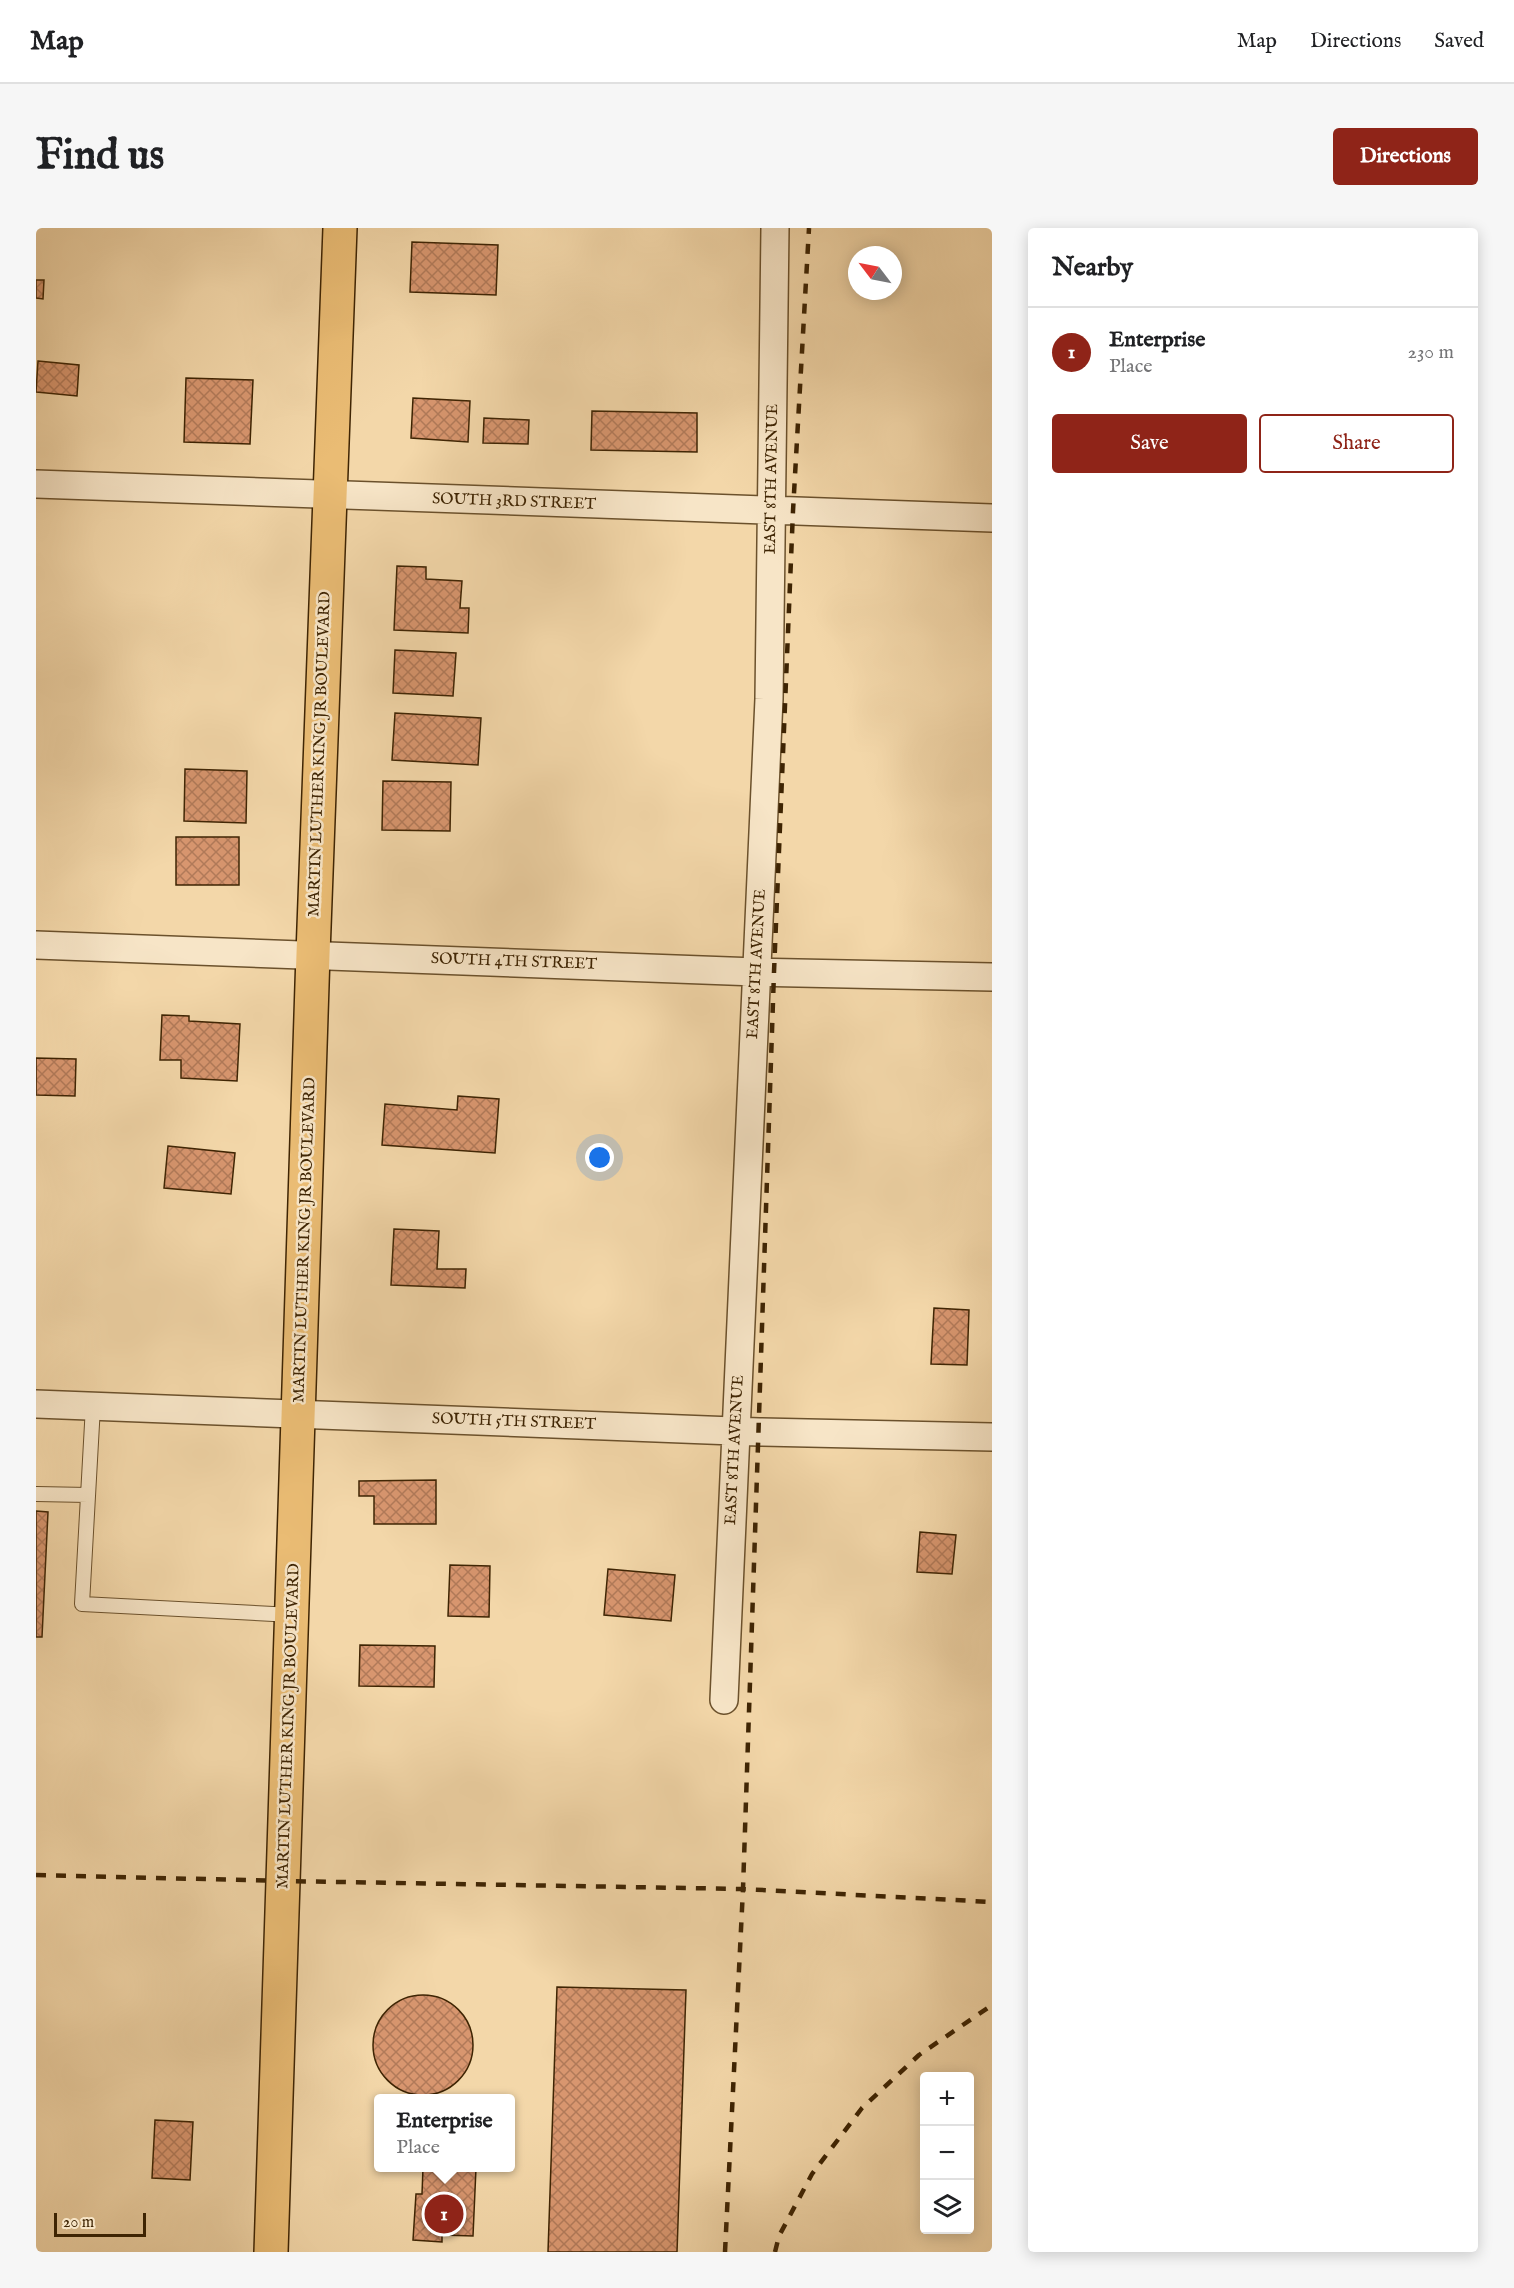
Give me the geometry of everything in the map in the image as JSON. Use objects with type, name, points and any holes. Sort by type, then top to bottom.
[{"type":"main road","name":"MARTIN LUTHER KING JR BOULEVARD","points":[[271,2252],[313,954],[340,228]]},
{"type":"street","name":"EAST 8TH AVENUE","points":[[724,1700],[769,699],[775,228]]},
{"type":"street","name":"SOUTH 3RD STREET","points":[[36,484],[992,518]]},
{"type":"street","name":"SOUTH 4TH STREET","points":[[36,945],[756,972],[992,977]]},
{"type":"street","name":"SOUTH 5TH STREET","points":[[36,1404],[299,1415],[992,1437]]},
{"type":"lane","points":[[93,1406],[82,1604],[293,1615]]},
{"type":"lane","points":[[36,1494],[88,1495]]},
{"type":"building","points":[[412,242],[498,245],[496,295],[410,292]]},
{"type":"building","points":[[36,280],[44,280],[43,299],[36,298]]},
{"type":"building","points":[[38,361],[79,365],[77,396],[36,392]]},
{"type":"building","points":[[186,378],[253,380],[250,444],[184,442]]},
{"type":"building","points":[[413,398],[470,401],[468,442],[411,438]]},
{"type":"building","points":[[592,411],[697,413],[697,452],[591,450]]},
{"type":"building","points":[[484,418],[529,420],[528,444],[483,443]]},
{"type":"building","points":[[397,566],[426,567],[426,579],[462,581],[460,608],[469,608],[468,633],[394,630]]},
{"type":"building","points":[[395,650],[456,653],[453,696],[393,693]]},
{"type":"building","points":[[395,713],[481,718],[478,765],[392,760]]},
{"type":"building","points":[[185,769],[247,771],[246,823],[184,821]]},
{"type":"building","points":[[383,781],[451,782],[450,831],[382,830]]},
{"type":"building","points":[[176,837],[239,837],[239,885],[176,885]]},
{"type":"building","points":[[162,1015],[189,1016],[189,1021],[240,1024],[237,1081],[181,1078],[181,1060],[160,1060]]},
{"type":"building","points":[[36,1058],[76,1059],[75,1096],[36,1095]]},
{"type":"building","points":[[458,1096],[499,1099],[495,1153],[382,1145],[385,1104],[457,1110]]},
{"type":"building","points":[[168,1146],[235,1153],[231,1194],[164,1188]]},
{"type":"building","points":[[394,1229],[439,1231],[437,1269],[466,1269],[465,1288],[391,1285]]},
{"type":"building","points":[[934,1308],[969,1310],[967,1365],[931,1364]]},
{"type":"building","points":[[436,1480],[436,1524],[374,1524],[374,1496],[359,1496],[359,1481]]},
{"type":"building","points":[[36,1511],[48,1512],[42,1637],[36,1637]]},
{"type":"building","points":[[920,1532],[956,1535],[952,1574],[917,1572]]},
{"type":"building","points":[[450,1565],[490,1566],[489,1617],[448,1616]]},
{"type":"building","points":[[608,1569],[675,1575],[671,1621],[604,1615]]},
{"type":"building","points":[[360,1645],[435,1646],[434,1687],[359,1686]]},
{"type":"building","points":[[557,1987],[686,1990],[677,2252],[548,2252]]},
{"type":"building","points":[[413,1996],[433,1996],[451,2004],[464,2017],[472,2035],[472,2055],[464,2073],[451,2086],[433,2094],[413,2094],[395,2086],[382,2073],[374,2055],[374,2035],[382,2017],[395,2004]]},
{"type":"building","points":[[155,2120],[193,2122],[190,2180],[152,2178]]},
{"type":"building","points":[[423,2172],[476,2172],[473,2236],[442,2235],[442,2242],[413,2240],[416,2194],[422,2194]]},
{"type":"railway","points":[[725,2252],[743,1889],[774,972],[793,511],[809,228]]},
{"type":"railway","points":[[36,1875],[743,1889],[992,1902]]},
{"type":"railway","points":[[775,2252],[779,2236],[812,2174],[862,2108],[919,2055],[992,2005]]},
{"type":"place","name":"Enterprise","points":[[444,2214]]}]
